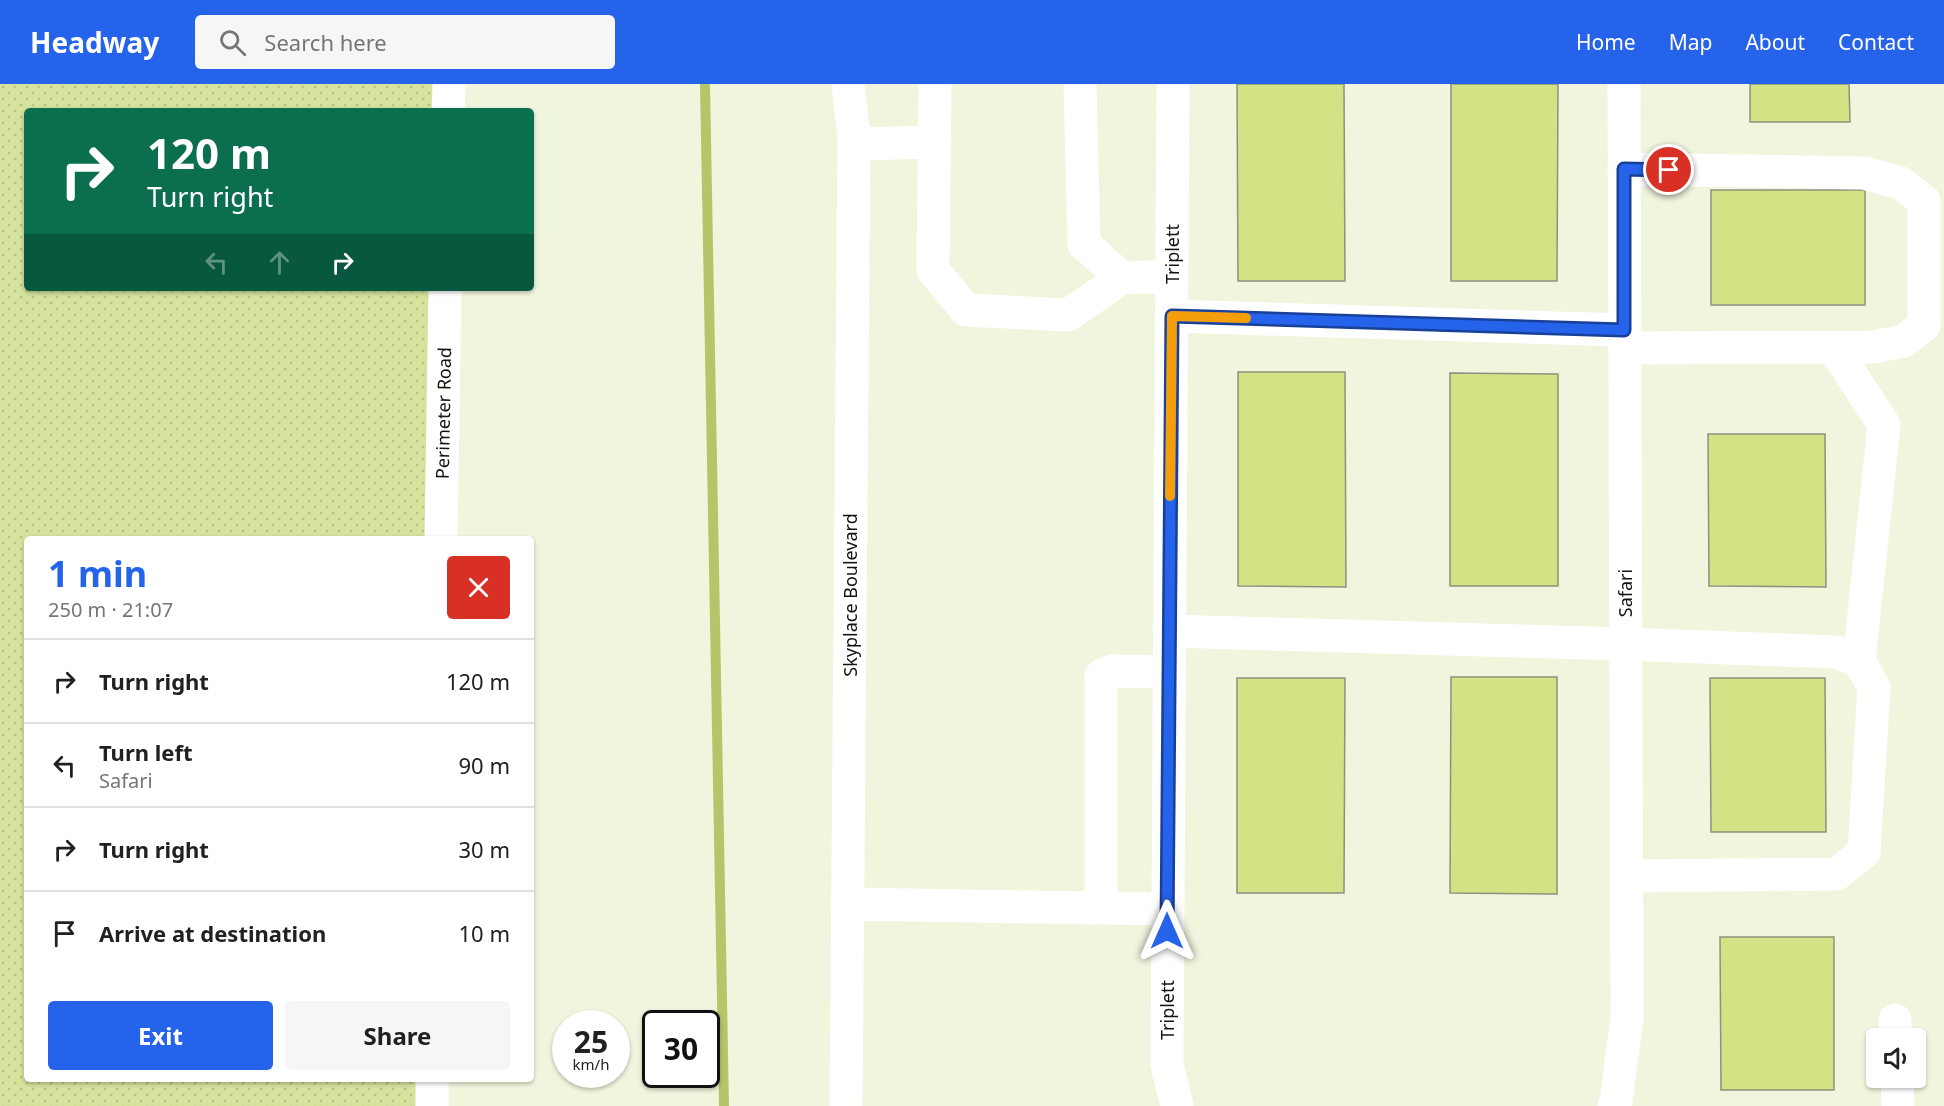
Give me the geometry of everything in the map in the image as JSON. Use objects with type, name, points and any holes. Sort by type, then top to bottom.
[{"type":"street","points":[[448,108],[449,84]]},
{"type":"street","name":"Skyplace Boulevard","points":[[846,1106],[854,144],[848,84]]},
{"type":"street","points":[[935,84],[933,270],[966,310],[1068,315],[1122,278],[1172,276]]},
{"type":"street","points":[[1080,84],[1084,244],[1122,278]]},
{"type":"street","name":"Triplett","points":[[1173,84],[1167,1064],[1177,1106]]},
{"type":"street","name":"Safari","points":[[1620,1104],[1627,1017],[1624,84]]},
{"type":"street","points":[[854,144],[935,142]]},
{"type":"street","points":[[1172,316],[1834,348],[1873,347],[1904,341],[1924,325],[1923,201],[1901,183],[1864,173],[1624,169]]},
{"type":"street","name":"Perimeter Road","points":[[441,536],[445,291]]},
{"type":"street","points":[[1626,876],[1837,874],[1864,852],[1874,687],[1859,661],[1884,425],[1834,348]]},
{"type":"street","points":[[1169,631],[1836,652],[1859,661]]},
{"type":"street","points":[[1101,908],[1101,676],[1111,671],[1169,672]]},
{"type":"street","points":[[847,903],[1167,909]]},
{"type":"street","points":[[432,1082],[432,1106]]},
{"type":"street","points":[[1897,1088],[1898,1106]]},
{"type":"green space","points":[[0,84],[437,84],[436,108],[24,108],[24,291],[433,291],[428,536],[24,536],[24,1082],[417,1082],[416,1106],[0,1106]]},
{"type":"building","points":[[1237,84],[1344,84],[1345,281],[1238,281]]},
{"type":"building","points":[[1451,84],[1558,84],[1557,281],[1451,281]]},
{"type":"building","points":[[1750,84],[1849,84],[1850,122],[1750,122]]},
{"type":"building","points":[[1711,190],[1865,190],[1865,305],[1711,305]]},
{"type":"building","points":[[1238,372],[1345,372],[1346,587],[1238,586]]},
{"type":"building","points":[[1450,373],[1558,374],[1558,586],[1450,586]]},
{"type":"building","points":[[1708,434],[1825,434],[1826,587],[1709,586]]},
{"type":"building","points":[[1451,677],[1557,677],[1557,894],[1450,893]]},
{"type":"building","points":[[1237,678],[1345,678],[1344,893],[1237,893]]},
{"type":"building","points":[[1710,678],[1825,678],[1826,832],[1711,832]]},
{"type":"building","points":[[1720,937],[1834,937],[1834,1090],[1721,1090]]},
{"type":"waterway","points":[[705,84],[724,1106]]},
{"type":"slow traffic","points":[[1170,496],[1172,316],[1246,318]]},
{"type":"route","points":[[1167,931],[1172,316],[1624,330],[1624,169],[1669,170]]}]
